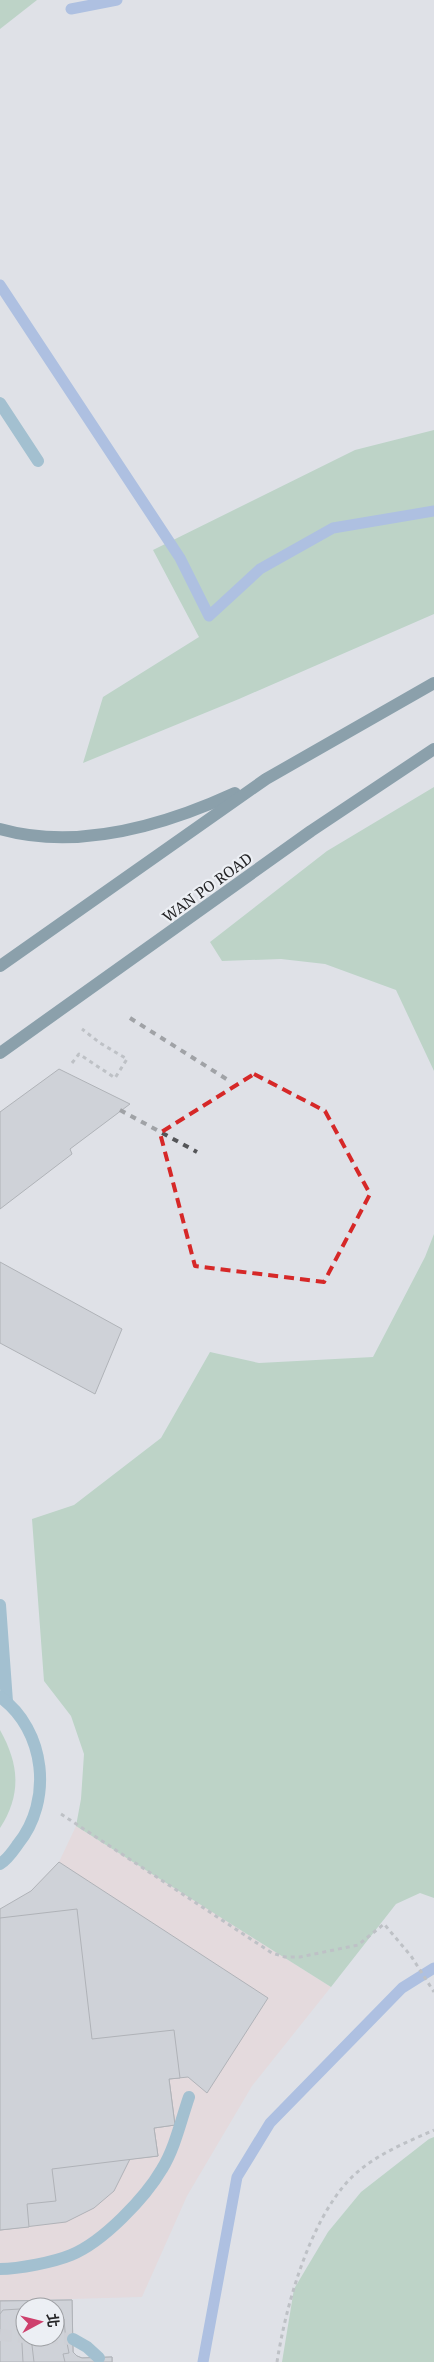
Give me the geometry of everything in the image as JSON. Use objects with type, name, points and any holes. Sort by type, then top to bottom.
[{"type":"main road","points":[[0,829],[15,833],[55,837],[89,837],[164,821],[208,806],[266,779],[434,683]]},
{"type":"main road","name":"WAN PO ROAD","points":[[1,1050],[311,832],[434,749]]},
{"type":"main road","points":[[0,966],[266,779]]},
{"type":"street","points":[[0,403],[38,461]]},
{"type":"street","points":[[0,1605],[4,1699],[29,1730],[40,1764],[39,1799],[28,1832],[6,1860],[0,1864]]},
{"type":"street","points":[[0,2270],[14,2269],[72,2255],[101,2236],[141,2200],[163,2168],[189,2097]]},
{"type":"street","points":[[73,2340],[87,2347],[98,2358]]},
{"type":"path","points":[[72,1063],[79,1054],[115,1078],[127,1059],[100,1043],[82,1029]]},
{"type":"path","points":[[60,1813],[272,1953],[285,1957],[300,1957],[358,1946],[384,1924],[411,1956],[434,1992]]},
{"type":"path","points":[[277,2362],[282,2328],[311,2240],[349,2180],[376,2158],[434,2130]]},
{"type":"highlighted area","points":[[254,1074],[325,1111],[370,1194],[324,1282],[195,1266],[160,1133]]},
{"type":"shaded area","points":[[76,1826],[331,1987],[252,2086],[187,2196],[142,2297],[65,2299],[65,2297],[15,2297],[15,2301],[0,2301],[0,1910],[31,1891],[59,1862]]},
{"type":"green space","points":[[0,0],[37,0],[0,29]]},
{"type":"green space","points":[[434,430],[434,614],[239,699],[83,763],[103,697],[199,637],[153,550],[355,450]]},
{"type":"green space","points":[[434,787],[434,1071],[396,990],[325,964],[281,959],[222,961],[210,942],[327,851]]},
{"type":"green space","points":[[434,1234],[434,1898],[420,1893],[396,1904],[331,1987],[76,1826],[81,1799],[84,1754],[71,1716],[44,1681],[32,1519],[74,1505],[161,1438],[210,1352],[259,1363],[373,1357],[425,1257]]},
{"type":"green space","points":[[0,1730],[14,1767],[15,1791],[12,1803],[0,1828]]},
{"type":"green space","points":[[434,2137],[434,2362],[282,2362],[294,2289],[328,2232],[361,2192]]},
{"type":"building","points":[[59,1069],[130,1104],[70,1149],[72,1154],[0,1209],[0,1112]]},
{"type":"building","points":[[0,1262],[122,1329],[95,1394],[0,1343]]},
{"type":"building","points":[[59,1862],[268,1998],[207,2093],[188,2077],[169,2079],[175,2125],[154,2128],[158,2156],[130,2159],[114,2191],[94,2208],[66,2222],[0,2230],[0,1909],[31,1891]]},
{"type":"building","points":[[77,1909],[92,2039],[174,2030],[180,2078],[169,2079],[175,2125],[154,2128],[158,2156],[52,2169],[56,2201],[27,2204],[29,2227],[0,2230],[0,1918]]},
{"type":"building","points":[[65,2300],[72,2300],[73,2352],[82,2358],[112,2357],[112,2362],[0,2362],[0,2301],[15,2301],[15,2347],[65,2347]]},
{"type":"building","points":[[65,2300],[72,2300],[73,2352],[82,2358],[112,2357],[112,2362],[0,2362],[0,2301],[15,2301],[15,2347],[65,2347]]},
{"type":"building","points":[[15,2309],[15,2347],[22,2347],[23,2362],[0,2362],[0,2314],[3,2310]]},
{"type":"building","points":[[65,2331],[69,2353],[63,2354],[65,2362],[34,2362],[32,2347],[65,2347]]},
{"type":"waterway","points":[[71,9],[117,0]]},
{"type":"waterway","points":[[0,285],[180,558],[209,616],[260,569],[333,528],[434,511]]},
{"type":"waterway","points":[[203,2362],[237,2177],[270,2123],[402,1988],[434,1968]]},
{"type":"tunnel","points":[[0,2335],[15,2336]]},
{"type":"tunnel","points":[[65,2339],[73,2339]]},
{"type":"railway","points":[[130,1018],[228,1080]]},
{"type":"railway","points":[[120,1110],[197,1152]]}]
